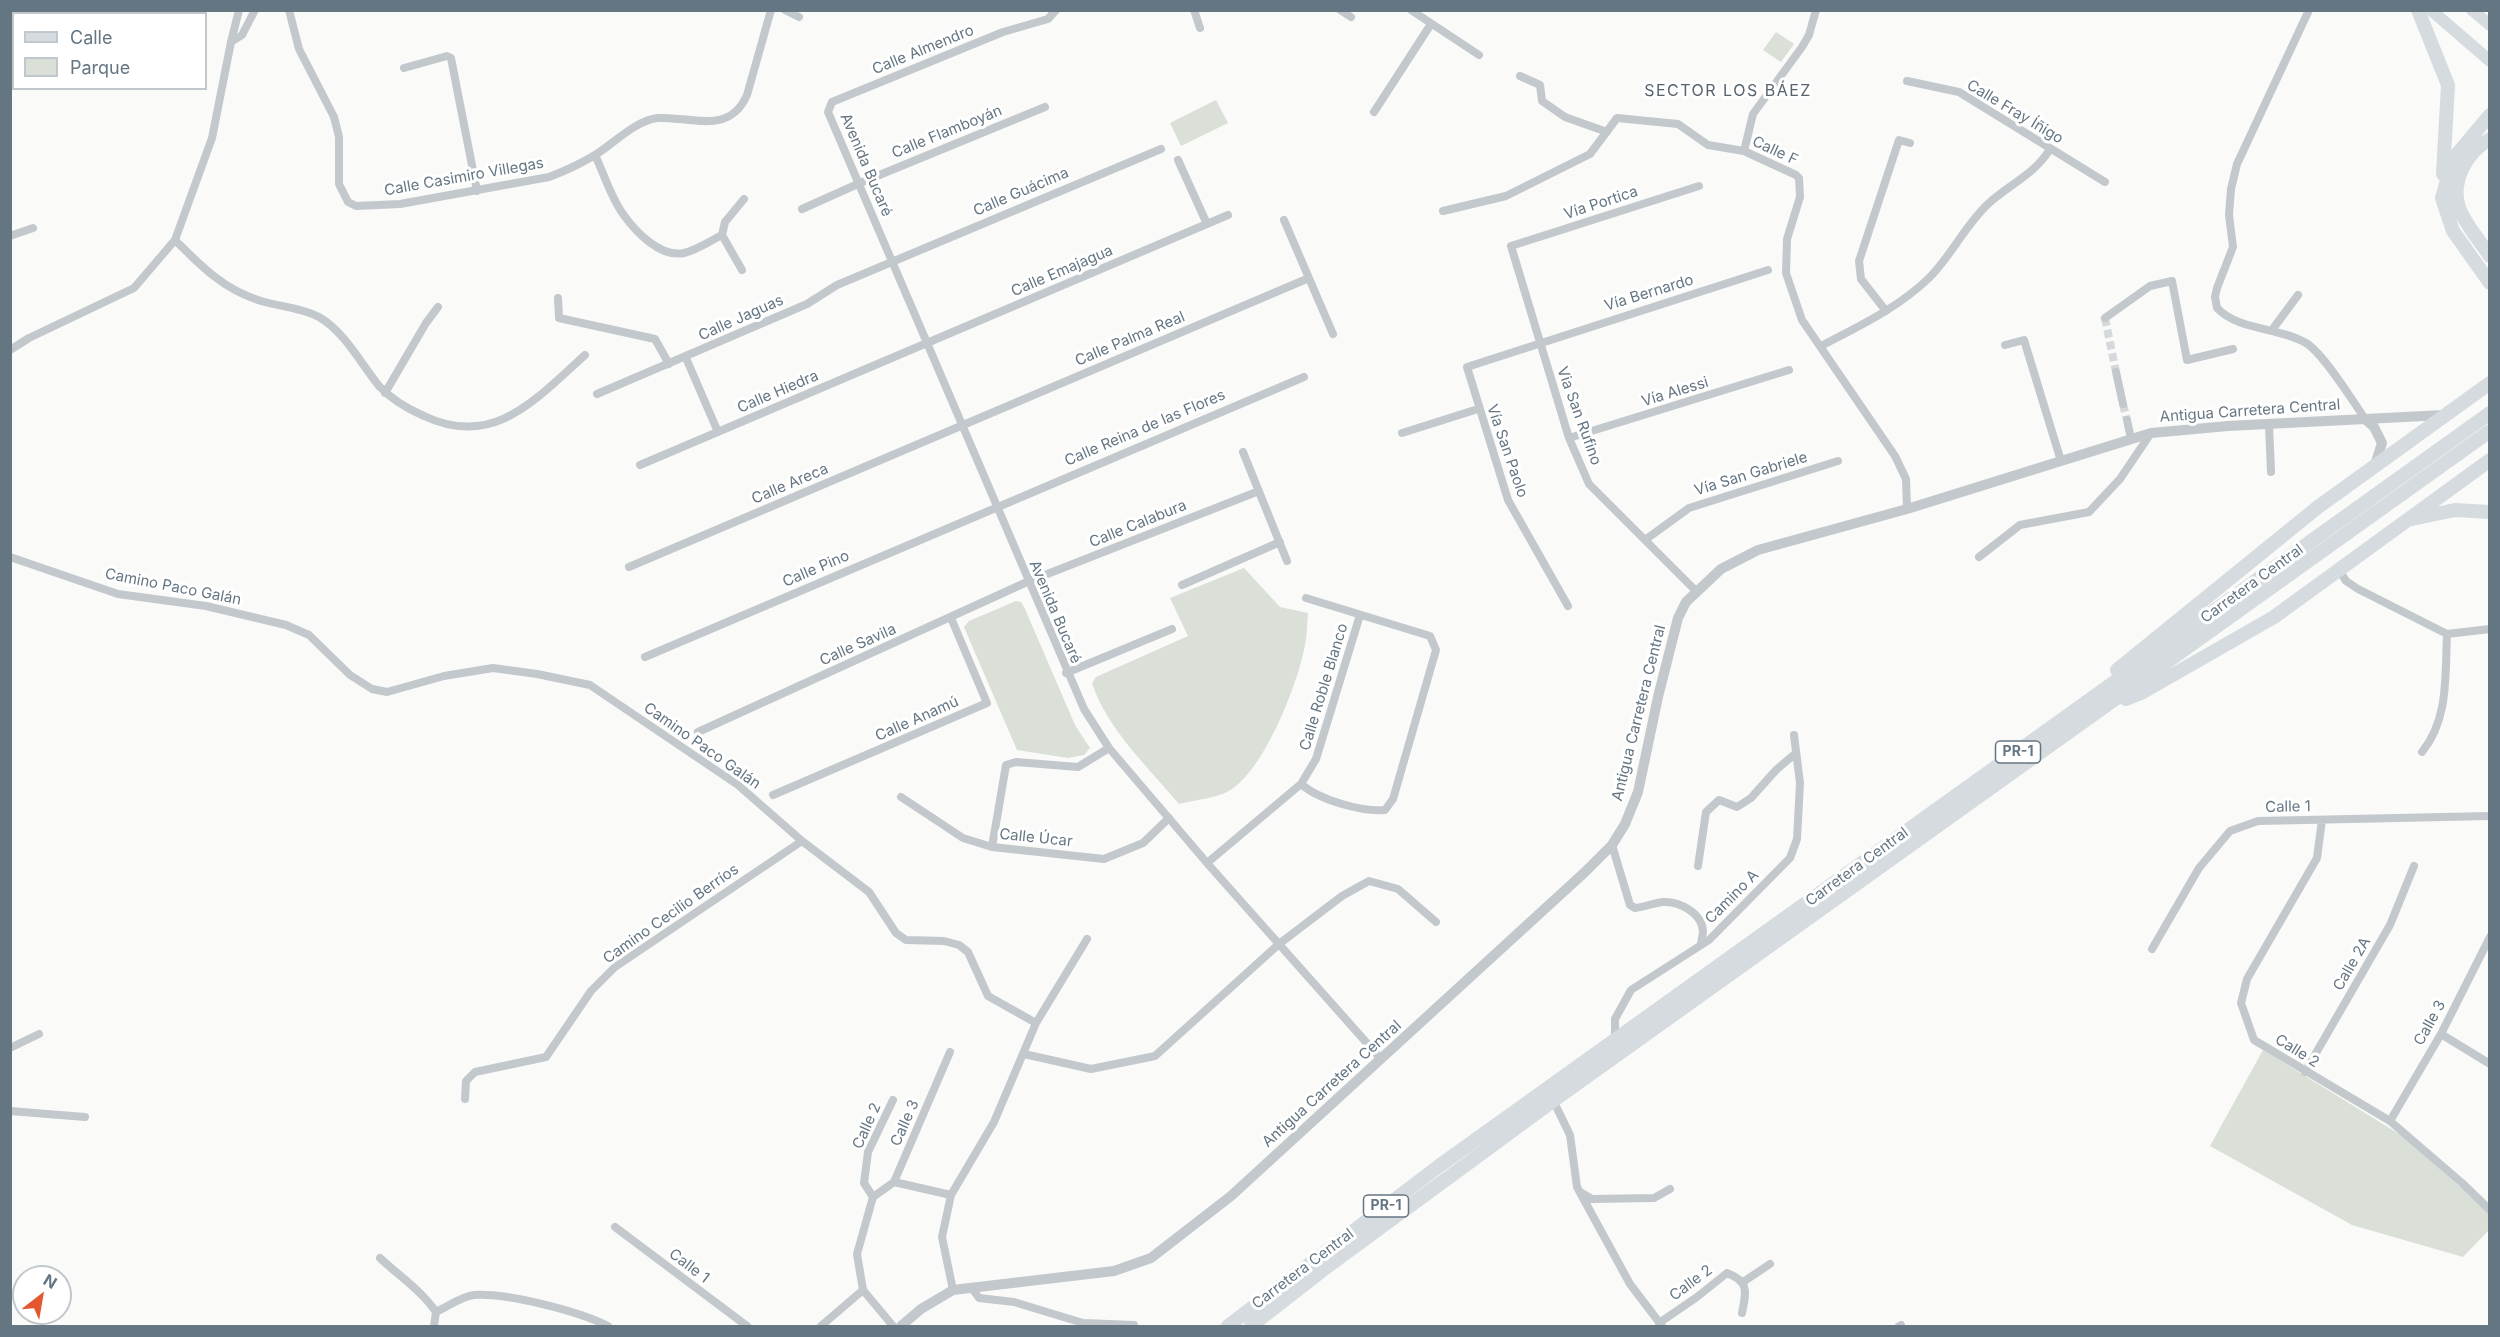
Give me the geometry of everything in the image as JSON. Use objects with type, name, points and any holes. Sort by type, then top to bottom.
[{"type":"highway","points":[[2418,10],[2448,85],[2442,198],[2453,231],[2490,284]]},
{"type":"highway","points":[[2442,198],[2453,159],[2490,115]]},
{"type":"highway","points":[[2490,139],[2478,146],[2468,158],[2456,190],[2459,208],[2490,256]]},
{"type":"highway","points":[[2086,702],[2110,675],[2318,507],[2490,383]]},
{"type":"highway","name":"Carretera Central","points":[[1251,1326],[1550,1095],[1615,1041],[2490,413]]},
{"type":"highway","name":"Carretera Central","points":[[1228,1326],[1430,1173],[1550,1095],[2103,709],[2490,431]]},
{"type":"highway","points":[[2103,709],[2143,692],[2274,617],[2490,460]]},
{"type":"highway","points":[[2407,520],[2455,510],[2490,512]]},
{"type":"main road","points":[[2431,10],[2490,61]]},
{"type":"main road","points":[[2472,10],[2490,25]]},
{"type":"street","points":[[10,350],[29,338],[134,288],[175,240],[212,138],[239,10]]},
{"type":"street","points":[[231,42],[242,35],[255,10]]},
{"type":"street","name":"Calle Casimiro Villegas","points":[[289,10],[299,49],[334,117],[339,137],[339,184],[348,202],[356,206],[400,204],[549,177],[568,170],[595,155],[628,130],[656,118],[698,122],[732,116],[742,106],[747,95],[771,10]]},
{"type":"street","points":[[785,10],[799,17]]},
{"type":"street","name":"Calle Almendro","points":[[832,102],[1003,32],[1048,19],[1056,10]]},
{"type":"street","points":[[1194,10],[1200,28]]},
{"type":"street","points":[[1340,10],[1351,17]]},
{"type":"street","points":[[1411,10],[1479,55]]},
{"type":"street","points":[[1744,151],[1753,114],[1802,47],[1809,34],[1816,10]]},
{"type":"street","points":[[2309,10],[2237,164],[2231,189],[2229,215],[2233,248],[2215,297],[2217,308],[2224,315],[2308,344],[2343,386],[2365,420],[2374,428],[2382,443],[2375,465]]},
{"type":"street","points":[[1374,112],[1431,24]]},
{"type":"street","points":[[404,68],[447,56],[451,58],[477,190]]},
{"type":"street","points":[[1520,76],[1540,85],[1542,100],[1558,114],[1607,132]]},
{"type":"street","name":"Calle Fray Íñigo","points":[[1906,81],[1959,92],[2105,182]]},
{"type":"street","name":"Avenida Bucaré","points":[[832,102],[828,112],[1083,709],[1109,748],[1207,863],[1381,1059]]},
{"type":"street","name":"Calle Flamboyán","points":[[802,209],[1045,106]]},
{"type":"street","name":"Calle F","points":[[1443,211],[1506,196],[1590,154],[1617,118],[1678,124],[1708,145],[1744,151],[1785,168],[1799,178],[1800,197],[1787,239],[1786,273],[1802,320],[1896,456],[1906,479],[1907,510]]},
{"type":"street","points":[[1886,311],[1862,279],[1859,261],[1899,140],[1910,143]]},
{"type":"street","name":"Calle Guácima","points":[[892,261],[1161,149]]},
{"type":"street","points":[[1821,346],[1886,311],[1930,277],[1968,226],[1988,204],[2031,173],[2043,161],[2050,149]]},
{"type":"street","points":[[595,155],[622,213],[640,234],[657,247],[670,252],[684,253],[722,235]]},
{"type":"street","points":[[1178,160],[1207,224]]},
{"type":"street","name":"Vía Portica","points":[[1511,246],[1699,186]]},
{"type":"street","points":[[742,270],[722,235],[725,222],[738,204],[744,200]]},
{"type":"street","name":"Calle Emajagua","points":[[927,343],[1228,215]]},
{"type":"street","points":[[1284,220],[1333,334]]},
{"type":"street","points":[[10,236],[33,228]]},
{"type":"street","points":[[175,240],[212,277],[238,293],[261,301],[297,308],[321,318],[339,334],[385,393],[409,410],[440,424],[459,428],[480,428],[505,418],[536,399],[585,356]]},
{"type":"street","name":"Via San Rufino","points":[[1511,246],[1569,438],[1589,484],[1696,591]]},
{"type":"street","name":"Calle Jaguas","points":[[597,394],[686,358],[807,304],[837,285],[892,261]]},
{"type":"street","name":"Vía Bernardo","points":[[1539,342],[1768,270]]},
{"type":"street","name":"Calle Palma Real","points":[[962,425],[1309,278]]},
{"type":"street","points":[[2105,318],[2150,286],[2172,281],[2187,360],[2233,349]]},
{"type":"street","points":[[2272,330],[2298,295]]},
{"type":"street","points":[[558,298],[559,318],[655,339],[669,364]]},
{"type":"street","points":[[385,393],[426,323],[438,307]]},
{"type":"street","points":[[2005,345],[2024,339],[2061,461]]},
{"type":"street","name":"Vía San Paolo","points":[[1539,342],[1467,367],[1478,409],[1508,500],[1568,606]]},
{"type":"street","name":"Calle Hiedra","points":[[640,465],[927,343]]},
{"type":"street","points":[[686,358],[718,432]]},
{"type":"street","name":"Vía Alessi","points":[[1569,438],[1789,370]]},
{"type":"street","points":[[2116,372],[2123,404]]},
{"type":"street","name":"Calle Reina de las Flores","points":[[997,506],[1304,377]]},
{"type":"street","points":[[1402,433],[1478,409]]},
{"type":"street","name":"Antigua Carretera Central","points":[[901,1326],[921,1309],[954,1290],[1114,1271],[1151,1258],[1231,1196],[1586,872],[1612,845],[1625,824],[1638,792],[1678,618],[1686,602],[1721,569],[1758,550],[1907,510],[2151,433],[2444,415]]},
{"type":"street","points":[[2127,420],[2131,439]]},
{"type":"street","points":[[2269,424],[2271,472]]},
{"type":"street","name":"Calle Areca","points":[[629,567],[962,425]]},
{"type":"street","points":[[1979,557],[2019,525],[2089,512],[2120,479],[2151,433]]},
{"type":"street","points":[[1243,452],[1287,561]]},
{"type":"street","name":"Vía San Gabriele","points":[[1645,540],[1689,508],[1838,461]]},
{"type":"street","name":"Calle Calabura","points":[[1028,582],[1259,490]]},
{"type":"street","name":"Calle Pino","points":[[645,657],[997,506]]},
{"type":"street","points":[[1182,585],[1280,542]]},
{"type":"street","name":"Camino Paco Galán","points":[[10,557],[118,594],[206,606],[286,625],[309,635],[350,675],[372,689],[387,692],[444,676],[493,668],[590,685],[738,785],[802,841],[869,892],[896,933],[906,940],[944,941],[959,945],[974,961],[988,996],[1036,1023]]},
{"type":"street","points":[[2339,570],[2346,581],[2358,589],[2447,634],[2490,629]]},
{"type":"street","name":"Calle Savila","points":[[698,732],[1028,582]]},
{"type":"street","points":[[1301,784],[1311,793],[1370,811],[1386,810],[1393,798],[1436,650],[1430,636],[1306,598]]},
{"type":"street","name":"Calle Roble Blanco","points":[[1207,863],[1301,784],[1316,759],[1360,615]]},
{"type":"street","name":"Calle Anamú","points":[[772,795],[987,703],[951,618]]},
{"type":"street","points":[[1066,673],[1172,629]]},
{"type":"street","points":[[2422,752],[2432,740],[2443,710],[2447,634]]},
{"type":"street","name":"Camino A","points":[[1615,1041],[1615,1019],[1631,990],[1709,940],[1790,858],[1797,839],[1800,783],[1794,735]]},
{"type":"street","points":[[992,847],[1006,765],[1016,762],[1078,767],[1109,748]]},
{"type":"street","points":[[1698,866],[1706,812],[1719,800],[1737,807],[1750,798],[1776,770],[1796,753]]},
{"type":"street","name":"Calle Úcar","points":[[901,797],[963,838],[992,847],[1104,859],[1143,843],[1169,818]]},
{"type":"street","name":"Calle 1","points":[[2152,949],[2199,868],[2230,831],[2258,821],[2490,816]]},
{"type":"street","name":"Calle 2","points":[[2322,820],[2317,858],[2247,979],[2241,1004],[2254,1040],[2390,1121],[2490,1210]]},
{"type":"street","name":"Camino Cecilio Berríos","points":[[465,1099],[466,1081],[475,1072],[546,1057],[591,991],[615,967],[802,841]]},
{"type":"street","points":[[1612,845],[1630,905],[1635,908],[1663,902],[1681,905],[1694,913],[1700,922],[1703,930],[1701,945]]},
{"type":"street","name":"Calle 2A","points":[[2305,1072],[2390,925],[2414,866]]},
{"type":"street","points":[[1024,1054],[1091,1069],[1155,1056],[1279,944],[1342,896],[1369,881],[1398,889],[1436,922]]},
{"type":"street","points":[[954,1290],[942,1237],[951,1195],[994,1122],[1036,1023],[1087,939]]},
{"type":"street","name":"Calle 3","points":[[2390,1121],[2441,1034],[2489,943]]},
{"type":"street","points":[[10,1048],[39,1034]]},
{"type":"street","points":[[2441,1034],[2490,1064]]},
{"type":"street","name":"Calle 3","points":[[894,1182],[950,1052]]},
{"type":"street","points":[[1550,1095],[1570,1135],[1580,1192],[1630,1284],[1660,1324]]},
{"type":"street","name":"Calle 2","points":[[873,1197],[864,1183],[868,1152],[893,1101]]},
{"type":"street","points":[[10,1111],[85,1117]]},
{"type":"street","points":[[893,1326],[863,1290],[857,1254],[873,1197],[894,1182],[951,1195]]},
{"type":"street","points":[[1580,1192],[1592,1199],[1654,1198],[1670,1189]]},
{"type":"street","name":"Calle 1","points":[[615,1227],[747,1326]]},
{"type":"street","points":[[380,1258],[401,1278],[423,1294],[436,1312],[434,1326]]},
{"type":"street","points":[[1743,1313],[1745,1298],[1743,1282],[1770,1264]]},
{"type":"street","name":"Calle 2","points":[[1660,1324],[1727,1273],[1743,1282]]},
{"type":"street","points":[[971,1287],[979,1298],[1014,1302],[1083,1323],[1134,1325]]},
{"type":"street","points":[[821,1326],[863,1290]]},
{"type":"street","points":[[436,1312],[472,1295],[502,1298],[594,1319],[608,1326]]},
{"type":"green space","points":[[1776,32],[1794,44],[1781,62],[1763,50]]},
{"type":"green space","points":[[1216,100],[1228,123],[1181,146],[1170,123]]},
{"type":"green space","points":[[1244,568],[1280,607],[1308,613],[1306,641],[1301,662],[1276,728],[1252,769],[1239,784],[1225,793],[1179,804],[1118,732],[1092,683],[1096,677],[1188,636],[1170,598]]},
{"type":"green space","points":[[1016,601],[1021,602],[1025,609],[1075,725],[1090,748],[1084,755],[1068,758],[1017,750],[964,627],[969,621]]},
{"type":"green space","points":[[2263,1050],[2404,1137],[2489,1213],[2489,1230],[2463,1257],[2352,1225],[2210,1146]]},
{"type":"tunnel","points":[[2105,318],[2116,372]]},
{"type":"tunnel","points":[[2123,404],[2127,420]]},
{"type":"district","name":"SECTOR LOS BÁEZ","points":[[1728,91]]}]
